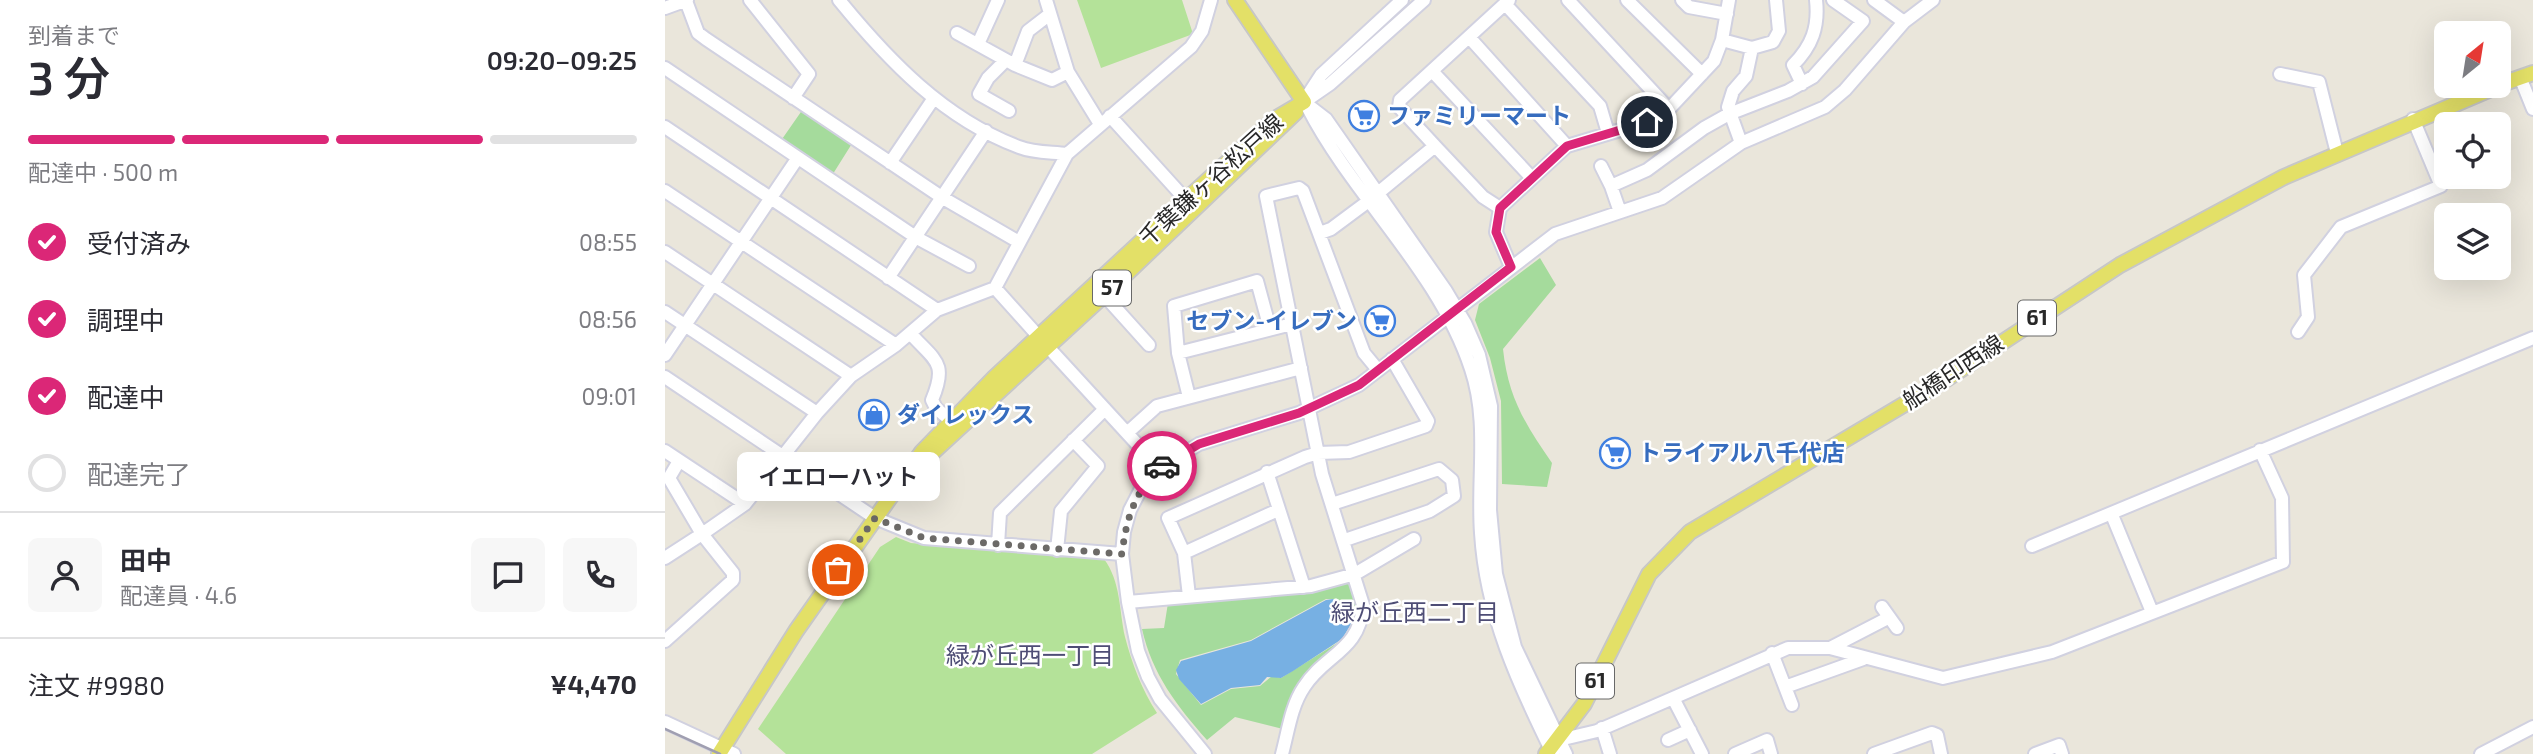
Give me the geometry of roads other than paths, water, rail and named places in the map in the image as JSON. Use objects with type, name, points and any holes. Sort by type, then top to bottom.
[{"type":"main road","name":"千葉鎌ヶ谷松戸線","points":[[1238,2],[1304,102]]},
{"type":"main road","name":"船橋印西線","points":[[1552,750],[1584,704],[1645,582],[1662,558],[1690,532],[1944,380],[2120,265],[2260,188],[2466,98]]},
{"type":"main road","name":"千葉鎌ヶ谷松戸線","points":[[913,469],[940,449],[1186,200],[1275,119],[1304,102]]},
{"type":"main road","name":"千葉鎌ヶ谷松戸線","points":[[725,752],[779,657],[875,518],[913,469],[922,452],[951,421],[1104,295],[1282,128],[1304,102]]},
{"type":"street","points":[[665,8],[686,0],[698,33],[706,40],[943,198],[1019,242]]},
{"type":"street","points":[[750,0],[809,74],[793,98]]},
{"type":"street","points":[[839,0],[891,63],[934,98],[986,131],[1020,148],[1067,154]]},
{"type":"street","points":[[978,44],[997,0]]},
{"type":"street","points":[[1046,0],[1068,72],[1105,120],[1186,200]]},
{"type":"street","points":[[665,558],[745,504],[817,412],[852,376],[937,310],[995,288],[1067,154],[1191,47],[1202,32],[1211,0]]},
{"type":"street","points":[[1304,102],[1321,75],[1402,0]]},
{"type":"street","points":[[1304,102],[1330,85],[1424,0]]},
{"type":"street","points":[[1568,0],[1669,109]]},
{"type":"street","points":[[1627,0],[1703,74]]},
{"type":"street","points":[[1682,0],[1689,7],[1727,14]]},
{"type":"street","points":[[1511,267],[1496,232],[1500,208],[1567,146],[1647,122],[1669,109],[1714,61],[1722,40],[1729,0]]},
{"type":"street","points":[[1722,40],[1752,48],[1766,46],[1776,37],[1779,21],[1776,0]]},
{"type":"street","points":[[1802,84],[1793,65],[1805,53],[1817,27],[1816,0]]},
{"type":"street","points":[[1611,186],[1647,170],[1704,128],[1729,114],[1802,84],[1826,66],[1863,21],[1833,0]]},
{"type":"street","points":[[1874,0],[1904,22]]},
{"type":"street","points":[[1205,754],[1160,699],[1148,677],[1138,651],[1128,602],[1122,554],[1130,510],[1143,485],[1159,468],[1199,444],[1310,409],[1359,385],[1555,234],[1648,204],[1675,191],[1741,143],[1807,117],[1835,100],[1904,22],[1933,0]]},
{"type":"street","points":[[1500,208],[1483,197],[1399,103],[1507,2],[1600,106],[1608,133]]},
{"type":"street","points":[[1009,111],[979,94],[988,78],[1011,62],[1028,31],[1050,15]]},
{"type":"street","points":[[957,33],[1052,80],[1068,72]]},
{"type":"street","points":[[1469,37],[1567,146]]},
{"type":"street","points":[[1741,143],[1729,114],[1729,99],[1746,76],[1752,48]]},
{"type":"street","points":[[665,68],[917,238],[969,266]]},
{"type":"street","points":[[1432,71],[1531,177]]},
{"type":"street","points":[[2280,74],[2319,82],[2337,153]]},
{"type":"street","points":[[2527,75],[2533,109]]},
{"type":"street","points":[[890,163],[934,98]]},
{"type":"street","points":[[1304,102],[1317,126],[1374,196],[1479,355],[1491,406],[1491,538],[1499,584],[1515,647],[1552,750]]},
{"type":"street","points":[[2298,332],[2308,317],[2304,275],[2341,227],[2441,186],[2413,119]]},
{"type":"street","points":[[665,127],[937,310]]},
{"type":"street","points":[[888,278],[986,131]]},
{"type":"street","points":[[1319,233],[1331,229],[1435,146]]},
{"type":"street","points":[[665,355],[797,159]]},
{"type":"street","points":[[1601,166],[1621,212]]},
{"type":"street","points":[[1282,754],[1296,702],[1304,687],[1349,644],[1362,622],[1363,606],[1318,453],[1266,196],[1299,188],[1303,191],[1364,353],[1378,370]]},
{"type":"street","points":[[665,191],[895,345]]},
{"type":"street","points":[[665,252],[852,376]]},
{"type":"street","points":[[1189,397],[1178,353],[1174,306],[1257,281],[1270,329]]},
{"type":"street","points":[[995,288],[1159,468]]},
{"type":"street","points":[[1104,295],[1149,345]]},
{"type":"street","points":[[665,312],[817,412]]},
{"type":"street","points":[[1453,312],[1473,372],[1482,443],[1480,495],[1484,570],[1493,614],[1518,683],[1552,750],[1566,754]]},
{"type":"street","points":[[1178,353],[1292,324]]},
{"type":"street","points":[[910,333],[941,369],[942,376],[932,400],[936,408],[951,421]]},
{"type":"street","points":[[2032,547],[2533,338]]},
{"type":"street","points":[[1189,596],[1184,553],[1168,518],[1267,472],[1318,453],[1349,452],[1426,426],[1427,421],[1392,359]]},
{"type":"street","points":[[1127,433],[1157,406],[1300,368]]},
{"type":"street","points":[[665,377],[875,518],[924,538],[1122,554]]},
{"type":"street","points":[[998,545],[1000,513],[1105,409]]},
{"type":"street","points":[[1057,550],[1061,511],[1098,466],[1073,440]]},
{"type":"street","points":[[1552,750],[1772,653],[1802,646],[1830,648],[1863,659],[1943,678],[2052,652],[2283,562],[2282,498],[2260,450]]},
{"type":"street","points":[[665,451],[745,504]]},
{"type":"street","points":[[665,641],[733,580],[733,573],[702,534],[669,478],[679,461]]},
{"type":"street","points":[[1332,504],[1439,469],[1452,480],[1454,496]]},
{"type":"street","points":[[1267,472],[1304,587]]},
{"type":"street","points":[[1345,540],[1430,511],[1454,496],[1480,495]]},
{"type":"street","points":[[1184,553],[1279,510]]},
{"type":"street","points":[[2112,515],[2152,612]]},
{"type":"street","points":[[1128,602],[1304,587],[1355,574],[1415,539]]},
{"type":"street","points":[[1830,648],[1889,618]]},
{"type":"street","points":[[1772,653],[1792,705]]},
{"type":"street","points":[[1785,687],[1863,659]]},
{"type":"street","points":[[1673,698],[1702,754]]},
{"type":"street","points":[[665,722],[725,752]]},
{"type":"street","points":[[2481,754],[2533,727]]},
{"type":"street","points":[[1602,728],[1610,754]]},
{"type":"street","points":[[1668,740],[1690,730]]},
{"type":"street","points":[[1874,754],[1899,750],[1932,733],[1937,735],[1941,754]]},
{"type":"street","points":[[1735,754],[1767,740],[1771,754]]},
{"type":"street","points":[[2035,754],[2059,745],[2062,754]]},
{"type":"water","points":[[1333,599],[1353,606],[1351,624],[1342,639],[1281,678],[1267,677],[1260,685],[1231,688],[1201,704],[1179,679],[1176,670],[1181,661],[1251,641],[1326,600]]},
{"type":"railway","points":[[665,729],[720,754]]},
{"type":"place","name":"ファミリーマート","points":[[1364,116]]},
{"type":"place","name":"セブン-イレブン","points":[[1380,321]]},
{"type":"place","name":"ダイレックス","points":[[874,415]]},
{"type":"place","name":"トライアル八千代店","points":[[1615,453]]},
{"type":"place","name":"イエローハット","points":[[838,570]]},
{"type":"district","name":"緑が丘西二丁目","points":[[1415,613]]},
{"type":"district","name":"緑が丘西一丁目","points":[[1030,656]]}]
